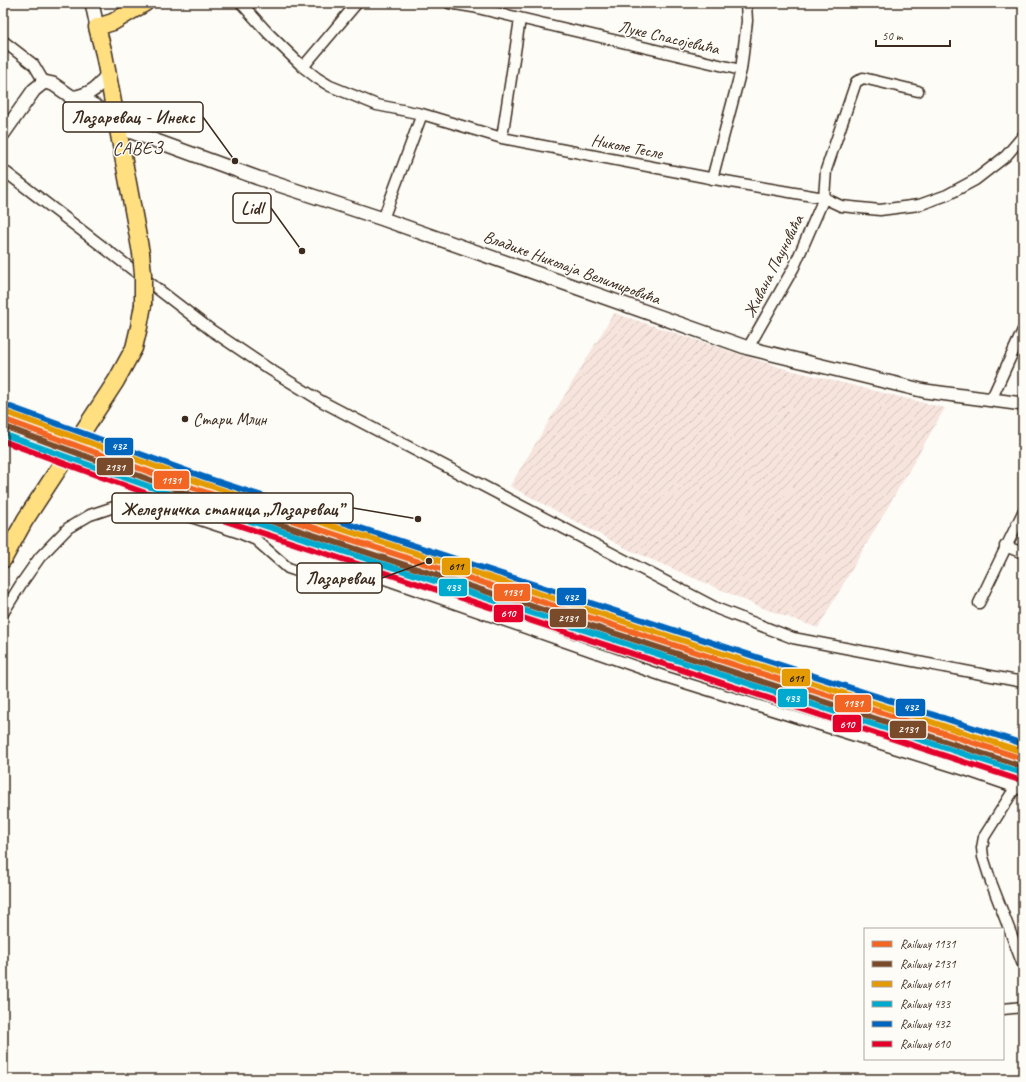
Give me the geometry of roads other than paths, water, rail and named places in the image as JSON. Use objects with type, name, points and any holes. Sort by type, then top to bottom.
[{"type":"main road","points":[[3,560],[25,520],[116,381],[134,348],[143,305],[141,253],[104,54],[97,27],[113,22],[145,3]]},
{"type":"street","points":[[92,3],[97,27]]},
{"type":"street","name":"Николе Тесле","points":[[241,3],[268,33],[303,67],[323,83],[377,105],[422,114],[502,138],[824,198],[841,206],[880,210],[919,205],[947,194],[975,180],[1006,156],[1023,136]]},
{"type":"street","points":[[303,67],[357,3]]},
{"type":"street","name":"Луке Спасојевића","points":[[449,3],[486,7],[520,19],[741,70]]},
{"type":"street","points":[[712,178],[741,70],[747,21],[746,3]]},
{"type":"street","points":[[502,138],[520,19]]},
{"type":"street","points":[[3,42],[34,65],[44,82],[53,84],[72,96],[98,108],[118,127]]},
{"type":"street","points":[[72,96],[93,91],[103,81],[107,74]]},
{"type":"street","name":"Живана Пауновића","points":[[748,348],[794,267],[824,198],[826,170],[856,82],[863,78],[918,91]]},
{"type":"street","points":[[3,134],[34,90],[44,82]]},
{"type":"street","points":[[383,219],[422,114]]},
{"type":"street","name":"Владике Николаја Велимировића","points":[[118,127],[258,178],[383,219],[748,348],[925,391],[1023,404]]},
{"type":"street","points":[[3,170],[211,330],[266,367],[321,401],[718,609],[793,638],[1023,682]]},
{"type":"street","points":[[991,400],[1023,330]]},
{"type":"street","points":[[3,612],[40,557],[68,528],[90,515],[114,507],[144,508],[182,514],[256,540],[288,568],[300,572],[313,573],[357,571],[666,677],[971,772],[1019,789],[984,837],[982,848],[983,857],[991,882],[1023,965]]},
{"type":"street","points":[[979,603],[1005,546],[1023,512]]},
{"type":"street","points":[[1005,546],[1023,554]]},
{"type":"street","points":[[1004,1008],[1023,1007]]},
{"type":"rail line","name":"432","points":[[8,406],[204,477],[1023,744]]},
{"type":"rail line","name":"611","points":[[5,412],[201,483],[1023,752]]},
{"type":"rail line","name":"1131","points":[[3,419],[199,490],[1023,759]]},
{"type":"rail line","name":"2131","points":[[3,426],[197,497],[1021,766]]},
{"type":"rail line","name":"433","points":[[3,434],[195,503],[1019,772]]},
{"type":"rail line","name":"610","points":[[3,441],[192,510],[1016,779]]},
{"type":"place","name":"Лазаревац - Инекс","points":[[235,161]]},
{"type":"place","name":"Lidl","points":[[302,251]]},
{"type":"place","name":"Стари Млин","points":[[185,419]]},
{"type":"place","name":"Железничка станица „Лазаревац”","points":[[418,519]]},
{"type":"place","name":"Лазаревац","points":[[429,561]]},
{"type":"district","name":"САВЕЗ","points":[[138,148]]}]
